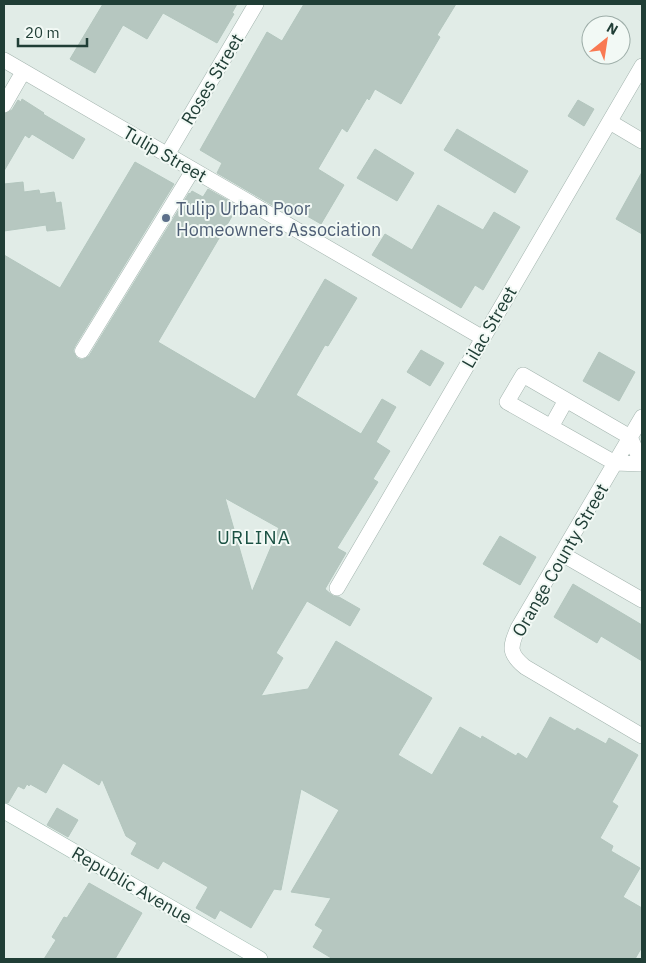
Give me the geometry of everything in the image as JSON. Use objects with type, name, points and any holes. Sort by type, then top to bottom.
[{"type":"street","name":"Roses Street","points":[[167,155],[256,4]]},
{"type":"street","name":"Tulip Street","points":[[4,60],[483,338]]},
{"type":"street","name":"Lilac Street","points":[[337,588],[642,66]]},
{"type":"street","points":[[4,106],[24,72]]},
{"type":"street","points":[[610,122],[642,141]]},
{"type":"street","points":[[523,375],[566,400],[630,437],[642,464],[614,463],[507,402],[523,375]]},
{"type":"street","points":[[551,426],[566,400]]},
{"type":"street","name":"Orange County Street","points":[[642,416],[516,633],[511,649],[515,659],[525,667],[642,736]]},
{"type":"street","points":[[562,554],[642,600]]},
{"type":"street","name":"Republic Avenue","points":[[4,811],[260,959]]},
{"type":"lane","points":[[82,351],[193,170]]},
{"type":"building","points":[[103,4],[237,4],[232,13],[234,14],[217,43],[163,13],[147,39],[123,25],[95,73],[70,59]]},
{"type":"building","points":[[304,4],[456,4],[437,35],[440,37],[401,104],[375,89],[369,100],[367,98],[347,132],[342,128],[318,169],[344,185],[321,224],[295,209],[291,216],[217,173],[222,163],[200,150],[267,32],[282,41]]},
{"type":"building","points":[[22,99],[85,139],[73,159],[32,134],[29,138],[25,135],[4,171],[4,114],[12,110],[18,100],[21,102]]},
{"type":"building","points":[[578,100],[594,109],[584,126],[568,116]]},
{"type":"building","points":[[457,129],[528,171],[515,193],[444,150]]},
{"type":"building","points":[[375,149],[414,173],[397,201],[357,178]]},
{"type":"building","points":[[135,162],[174,184],[75,346],[73,351],[77,358],[82,360],[89,356],[192,191],[203,197],[208,189],[238,206],[158,342],[255,399],[325,279],[357,298],[328,346],[325,345],[296,395],[361,434],[382,399],[396,407],[376,442],[390,451],[373,479],[378,482],[337,548],[346,553],[325,589],[333,596],[339,597],[360,609],[350,626],[307,601],[276,653],[283,658],[261,696],[308,689],[336,641],[432,698],[398,755],[432,775],[460,727],[481,739],[482,736],[516,756],[518,753],[527,759],[550,717],[575,731],[577,728],[606,744],[609,738],[638,755],[612,802],[618,806],[600,838],[613,846],[611,851],[640,868],[623,897],[642,908],[642,947],[635,959],[333,959],[313,947],[323,930],[315,925],[331,898],[291,892],[339,810],[301,789],[281,890],[274,889],[251,928],[220,910],[215,919],[196,908],[208,887],[163,861],[158,869],[131,854],[137,843],[126,836],[102,779],[99,785],[63,763],[46,793],[27,784],[24,789],[18,786],[8,803],[4,802],[4,255],[60,288]],"holes":[[[225,498],[279,528],[252,592]]]},
{"type":"building","points":[[642,172],[642,234],[616,219]]},
{"type":"building","points":[[23,182],[24,192],[39,190],[40,194],[54,192],[56,203],[61,202],[65,229],[47,231],[46,225],[4,231],[4,184]]},
{"type":"building","points":[[438,205],[483,230],[494,212],[520,227],[483,290],[475,285],[461,308],[372,255],[385,234],[412,250]]},
{"type":"building","points":[[421,350],[444,363],[430,386],[407,372]]},
{"type":"building","points":[[599,352],[635,372],[619,401],[583,381]]},
{"type":"building","points":[[500,536],[536,557],[520,585],[483,564]]},
{"type":"building","points":[[573,584],[642,625],[642,661],[601,636],[597,643],[554,617]]},
{"type":"building","points":[[57,808],[78,820],[68,837],[47,825]]},
{"type":"building","points":[[89,883],[142,913],[115,959],[44,959],[56,940],[52,937],[64,917],[67,918]]},
{"type":"place","name":"Tulip Urban Poor Homeowners Association","points":[[166,218]]},
{"type":"district","name":"URLINA","points":[[254,537]]}]
